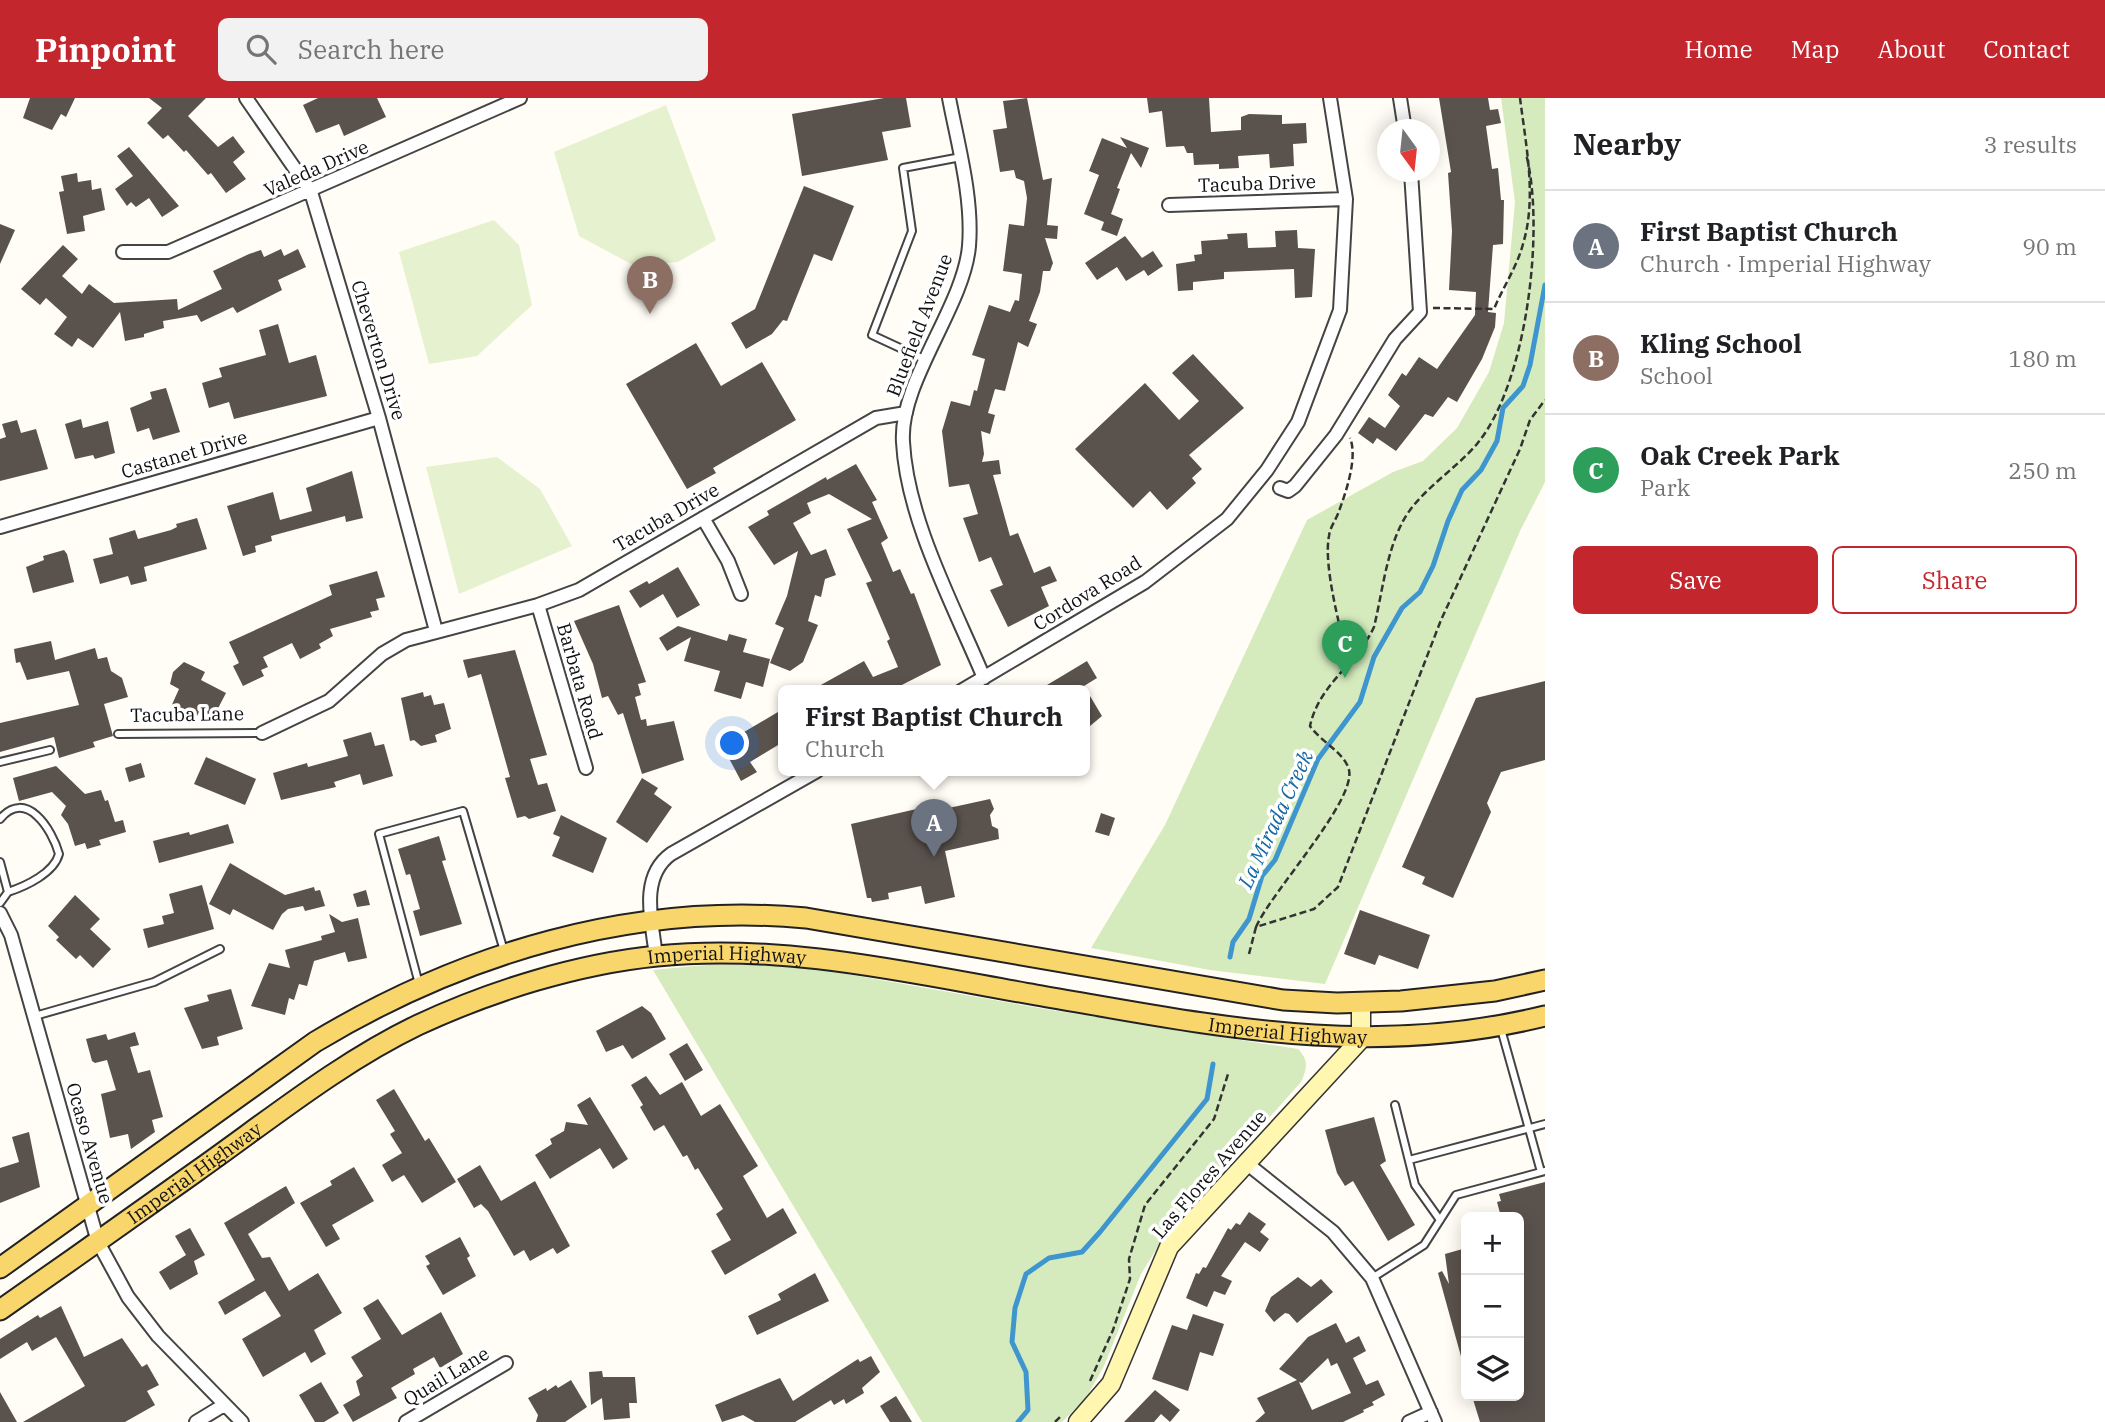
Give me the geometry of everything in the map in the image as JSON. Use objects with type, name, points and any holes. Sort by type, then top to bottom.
[{"type":"main road","name":"Imperial Highway","points":[[0,1268],[315,1042],[420,985],[505,953],[583,932],[730,915],[806,918],[1283,1000],[1361,1003],[1495,991],[1545,980]]},
{"type":"main road","name":"Imperial Highway","points":[[0,1310],[285,1108],[417,1026],[532,983],[656,956],[736,954],[817,958],[1240,1030],[1361,1039],[1441,1034],[1500,1026],[1545,1016]]},
{"type":"street","name":"Cheverton Drive","points":[[246,98],[311,192],[379,418],[436,631]]},
{"type":"street","name":"Valeda Drive","points":[[122,252],[168,252],[311,192],[520,98]]},
{"type":"street","name":"Bluefield Avenue","points":[[949,98],[961,157],[969,246],[962,273],[906,412],[903,440],[909,484],[925,534],[984,678]]},
{"type":"street","name":"Cordova Road","points":[[972,685],[1145,582],[1227,519],[1267,470],[1298,422],[1320,370],[1339,310],[1346,199],[1330,98]]},
{"type":"street","points":[[1401,98],[1404,119]]},
{"type":"street","points":[[1280,488],[1288,491],[1295,486],[1339,430],[1395,339],[1420,310],[1412,182]]},
{"type":"street","name":"Tacuba Drive","points":[[1170,205],[1346,199]]},
{"type":"street","name":"Tacuba Drive","points":[[436,631],[538,605],[579,590],[876,418],[906,412]]},
{"type":"street","name":"Castanet Drive","points":[[0,527],[379,418]]},
{"type":"street","points":[[703,518],[728,561],[741,594]]},
{"type":"street","name":"Barbata Road","points":[[538,605],[586,768]]},
{"type":"street","name":"Tacuba Lane","points":[[262,733],[329,701],[382,654],[407,640],[436,631]]},
{"type":"street","points":[[656,956],[650,895],[653,878],[664,859],[808,776]]},
{"type":"street","name":"Ocaso Avenue","points":[[0,913],[11,935],[98,1242],[128,1297],[158,1336],[242,1422]]},
{"type":"street","points":[[1361,1003],[1361,1039]]},
{"type":"street","name":"Las Flores Avenue","points":[[1072,1417],[1111,1384],[1169,1247],[1361,1039]]},
{"type":"street","points":[[1245,1162],[1333,1232],[1372,1278],[1433,1417],[1409,1422]]},
{"type":"street","name":"Quail Lane","points":[[406,1422],[506,1363]]},
{"type":"street","points":[[196,1422],[224,1405]]},
{"type":"lane","points":[[927,360],[872,335],[912,231],[903,169],[961,157]]},
{"type":"lane","name":"Tacuba Lane","points":[[118,734],[262,733]]},
{"type":"lane","points":[[0,762],[50,750]]},
{"type":"lane","points":[[0,819],[14,809],[24,807],[34,812],[46,824],[59,854],[56,864],[22,887],[8,892],[0,903]]},
{"type":"lane","points":[[420,985],[379,834],[463,811],[505,953]]},
{"type":"lane","points":[[0,862],[8,892]]},
{"type":"lane","points":[[34,1016],[154,982],[220,949]]},
{"type":"lane","points":[[1372,1278],[1424,1245],[1456,1195],[1543,1172],[1500,1026]]},
{"type":"lane","points":[[1395,1105],[1415,1185],[1440,1220]]},
{"type":"lane","points":[[1409,1160],[1545,1124]]},
{"type":"path","points":[[1420,310],[1494,309],[1523,247],[1530,219],[1520,98]]},
{"type":"path","points":[[1526,154],[1537,172]]},
{"type":"path","points":[[1249,954],[1264,908],[1331,820],[1350,773],[1340,757],[1318,739],[1310,726],[1314,710],[1328,687],[1366,643],[1374,627],[1401,523],[1489,428],[1522,360]]},
{"type":"path","points":[[1256,927],[1314,909],[1338,887],[1441,620],[1520,449],[1530,421],[1545,400]]},
{"type":"path","points":[[1339,430],[1351,439],[1353,447],[1343,499],[1329,536],[1328,549],[1336,605],[1349,663]]},
{"type":"path","points":[[1088,1385],[1113,1330],[1130,1279],[1129,1259],[1145,1206],[1214,1119],[1228,1074]]},
{"type":"path","points":[[1055,1422],[1072,1417]]},
{"type":"green space","points":[[1501,98],[1545,98],[1545,482],[1520,531],[1325,984],[1210,970],[1091,948],[1165,825],[1307,520],[1393,472],[1423,461],[1457,428],[1489,372],[1504,323],[1515,202]]},
{"type":"green space","points":[[666,105],[716,240],[678,262],[633,265],[579,236],[554,152]]},
{"type":"green space","points":[[494,220],[519,245],[532,305],[477,356],[429,364],[399,252]]},
{"type":"green space","points":[[497,457],[540,489],[572,546],[459,594],[426,467]]},
{"type":"green space","points":[[717,964],[807,967],[1045,1009],[1298,1049],[1304,1057],[1306,1069],[1301,1082],[1167,1232],[1141,1274],[1104,1366],[1086,1398],[1062,1422],[922,1422],[653,970]]},
{"type":"building","points":[[30,98],[75,98],[66,117],[61,114],[52,130],[23,118]]},
{"type":"building","points":[[149,98],[206,98],[188,116],[218,147],[233,136],[245,152],[233,162],[246,179],[226,193],[211,173],[208,175],[186,150],[184,152],[168,135],[163,139],[147,123],[162,108]]},
{"type":"building","points":[[318,98],[377,98],[386,117],[344,136],[339,124],[316,133],[303,105]]},
{"type":"building","points":[[884,98],[906,98],[911,127],[882,132],[888,160],[802,176],[792,114]]},
{"type":"building","points":[[1027,98],[1043,180],[1052,178],[1047,225],[1058,226],[1057,239],[1045,238],[1053,263],[1050,271],[1043,271],[1040,292],[1029,321],[1037,324],[1028,347],[1018,342],[1005,391],[995,389],[988,413],[995,415],[990,434],[981,431],[984,454],[982,462],[999,460],[1001,474],[993,475],[1010,536],[1018,533],[1034,573],[1050,566],[1057,581],[1041,587],[1049,606],[1008,627],[990,590],[1003,585],[991,557],[979,562],[963,518],[978,514],[969,484],[949,487],[942,431],[951,401],[970,406],[974,390],[977,391],[985,359],[972,355],[989,305],[1010,312],[1015,300],[1019,301],[1022,274],[1003,271],[1009,224],[1024,226],[1027,198],[1024,181],[1016,178],[1014,170],[1000,172],[993,130],[1007,128],[1003,101]]},
{"type":"building","points":[[1147,98],[1209,98],[1211,132],[1241,130],[1241,117],[1249,114],[1282,115],[1282,124],[1306,123],[1307,143],[1293,144],[1294,166],[1270,168],[1269,154],[1238,156],[1239,168],[1219,169],[1219,164],[1194,165],[1193,153],[1187,153],[1184,146],[1166,147],[1162,111],[1149,113]]},
{"type":"building","points":[[1439,98],[1488,98],[1490,110],[1498,109],[1501,123],[1486,126],[1492,169],[1498,168],[1501,200],[1504,200],[1503,244],[1493,245],[1488,312],[1496,313],[1495,327],[1482,359],[1457,402],[1448,397],[1433,417],[1425,414],[1396,451],[1377,438],[1373,444],[1358,433],[1369,417],[1385,428],[1400,406],[1388,395],[1402,373],[1406,376],[1419,357],[1437,369],[1475,315],[1476,292],[1449,290],[1452,231],[1448,173],[1451,172]]},
{"type":"building","points":[[1120,137],[1149,148],[1141,168],[1131,153],[1117,188],[1120,189],[1111,214],[1123,219],[1117,236],[1101,230],[1104,222],[1084,214],[1099,175],[1089,171],[1102,138],[1127,148]]},
{"type":"building","points":[[129,147],[179,206],[162,217],[149,198],[136,207],[131,202],[127,206],[115,189],[133,176],[117,156]]},
{"type":"building","points":[[77,173],[78,182],[91,180],[92,190],[101,188],[105,210],[83,216],[85,231],[67,234],[59,192],[64,191],[61,176]]},
{"type":"building","points":[[804,186],[854,206],[832,261],[814,254],[787,321],[783,320],[772,334],[746,349],[731,323],[755,309]]},
{"type":"building","points":[[0,224],[15,230],[0,264]]},
{"type":"building","points":[[1297,230],[1298,248],[1315,249],[1312,297],[1295,298],[1294,269],[1224,272],[1224,279],[1193,282],[1193,290],[1178,291],[1176,264],[1195,261],[1194,255],[1202,254],[1201,241],[1228,239],[1227,234],[1247,233],[1248,248],[1276,247],[1275,231]]},
{"type":"building","points":[[1125,236],[1142,258],[1153,251],[1163,266],[1148,276],[1144,270],[1126,281],[1117,267],[1097,280],[1085,263]]},
{"type":"building","points":[[63,245],[78,259],[62,276],[82,294],[89,284],[114,303],[177,299],[178,310],[222,289],[213,271],[249,254],[261,250],[264,257],[281,249],[284,256],[298,249],[306,267],[278,280],[282,290],[237,313],[233,307],[201,322],[197,315],[163,321],[164,328],[144,334],[144,337],[125,341],[120,312],[93,348],[78,338],[72,347],[54,334],[67,317],[46,298],[40,305],[21,289]]},
{"type":"building","points":[[278,324],[289,363],[316,355],[327,396],[234,419],[229,402],[209,408],[202,383],[222,377],[219,368],[266,355],[259,330]]},
{"type":"building","points":[[696,343],[721,386],[762,362],[796,420],[713,468],[716,473],[687,489],[626,384]]},
{"type":"building","points":[[1193,354],[1244,408],[1189,455],[1202,469],[1192,478],[1196,483],[1167,510],[1150,491],[1133,508],[1075,449],[1145,383],[1179,420],[1199,401],[1172,373]]},
{"type":"building","points":[[166,388],[180,432],[153,440],[149,428],[137,432],[130,408],[152,399],[150,392]]},
{"type":"building","points":[[81,419],[83,428],[108,421],[115,453],[95,459],[93,455],[75,459],[65,424]]},
{"type":"building","points":[[17,420],[21,433],[36,429],[48,469],[0,481],[0,439],[6,437],[2,424]]},
{"type":"building","points":[[856,464],[877,500],[872,502],[888,538],[881,543],[893,572],[900,569],[911,594],[914,593],[941,665],[902,685],[821,685],[864,661],[873,677],[898,667],[887,641],[890,639],[866,583],[872,581],[847,529],[872,519],[829,494],[807,503],[811,513],[793,523],[811,555],[826,549],[836,575],[825,579],[821,597],[815,595],[808,621],[818,625],[803,662],[790,671],[770,663],[784,628],[775,624],[787,596],[798,551],[774,565],[748,527],[769,515],[767,511],[826,477],[827,480]]},
{"type":"building","points":[[352,471],[363,518],[346,522],[345,516],[271,536],[272,541],[255,546],[256,552],[243,556],[227,506],[273,492],[280,520],[312,511],[306,488]]},
{"type":"building","points":[[197,518],[207,549],[144,567],[147,581],[131,585],[128,576],[100,584],[93,559],[113,554],[109,538],[135,530],[138,539],[171,530],[177,527],[176,524]]},
{"type":"building","points":[[64,550],[74,582],[33,593],[26,567],[44,560],[43,556]]},
{"type":"building","points":[[678,567],[700,605],[677,618],[663,594],[640,608],[629,591],[647,581],[649,584]]},
{"type":"building","points":[[377,571],[385,597],[376,599],[379,610],[370,612],[372,617],[330,629],[333,636],[319,644],[321,648],[300,659],[292,643],[263,657],[268,667],[261,670],[264,676],[243,686],[233,666],[239,663],[229,642],[332,595],[329,585]]},
{"type":"building","points":[[619,605],[646,682],[638,684],[641,695],[635,697],[641,720],[646,719],[647,726],[674,721],[684,760],[642,774],[623,713],[618,715],[608,696],[602,698],[593,664],[574,621]]},
{"type":"building","points":[[678,626],[727,641],[729,634],[747,639],[743,652],[770,659],[763,687],[746,682],[741,699],[714,691],[720,671],[684,661],[691,637],[667,651],[659,638]]},
{"type":"building","points":[[51,641],[55,660],[95,648],[98,659],[107,657],[111,671],[122,678],[128,697],[104,704],[113,736],[93,742],[95,747],[59,758],[54,737],[0,752],[0,723],[79,705],[69,671],[27,680],[20,662],[16,663],[14,649]]},
{"type":"building","points":[[515,650],[547,755],[530,759],[538,785],[547,783],[556,811],[529,819],[525,816],[517,818],[505,778],[510,777],[481,674],[468,678],[463,660]]},
{"type":"building","points":[[1087,661],[1097,678],[1086,685],[1047,685]]},
{"type":"building","points":[[184,662],[205,672],[201,680],[226,693],[213,718],[199,712],[194,722],[170,709],[179,689],[170,684],[173,672]]},
{"type":"building","points":[[1545,681],[1545,760],[1501,772],[1487,803],[1491,812],[1453,898],[1422,884],[1425,877],[1402,867],[1476,698]]},
{"type":"building","points":[[423,692],[424,697],[431,695],[434,705],[444,703],[451,729],[435,735],[437,742],[421,746],[414,740],[410,741],[401,698]]},
{"type":"building","points":[[1090,696],[1102,716],[1090,726]]},
{"type":"building","points":[[778,712],[778,745],[750,762],[757,772],[741,781],[722,745]]},
{"type":"building","points":[[371,732],[375,746],[384,744],[393,776],[363,785],[360,774],[334,782],[336,787],[281,800],[273,773],[307,763],[308,767],[348,756],[343,740]]},
{"type":"building","points":[[206,757],[256,779],[245,805],[194,784]]},
{"type":"building","points":[[141,763],[145,777],[129,782],[125,768]]},
{"type":"building","points":[[56,766],[85,794],[101,790],[105,801],[108,800],[115,822],[123,820],[126,832],[99,840],[101,845],[87,849],[85,843],[75,846],[68,824],[61,815],[66,806],[52,792],[19,801],[13,778]]},
{"type":"building","points":[[642,778],[658,788],[654,794],[672,807],[647,843],[616,822]]},
{"type":"building","points":[[990,799],[994,809],[990,815],[992,826],[998,829],[999,839],[945,851],[955,897],[925,904],[921,886],[888,893],[889,899],[872,902],[871,898],[867,898],[851,824],[934,805],[935,811]]},
{"type":"building","points":[[1101,813],[1115,818],[1109,836],[1095,832]]},
{"type":"building","points":[[561,815],[607,838],[593,873],[552,856],[560,837],[553,834]]},
{"type":"building","points":[[228,824],[234,843],[159,863],[153,841],[189,832],[190,835]]},
{"type":"building","points":[[439,836],[446,860],[442,861],[462,924],[420,936],[413,911],[420,909],[410,874],[406,875],[398,849]]},
{"type":"building","points":[[230,863],[285,895],[314,887],[315,891],[320,890],[325,906],[305,911],[303,906],[288,909],[273,930],[233,909],[230,915],[209,904]]},
{"type":"building","points":[[202,885],[214,929],[148,948],[143,929],[164,924],[162,916],[174,913],[169,894]]},
{"type":"building","points":[[366,890],[370,905],[357,907],[353,894]]},
{"type":"building","points":[[75,895],[100,919],[90,929],[111,949],[93,968],[80,955],[76,959],[56,940],[59,937],[48,926]]},
{"type":"building","points":[[1360,910],[1430,935],[1418,969],[1379,955],[1375,965],[1344,954]]},
{"type":"building","points":[[329,914],[342,922],[358,918],[367,958],[348,962],[345,952],[314,961],[307,986],[299,984],[294,1000],[289,998],[285,1015],[251,1006],[269,963],[290,968],[285,950],[322,940],[321,936],[335,932]]},
{"type":"building","points":[[231,989],[243,1029],[217,1037],[219,1045],[202,1049],[184,1008],[209,1001],[207,995]]},
{"type":"building","points":[[642,1006],[651,1013],[666,1039],[632,1059],[623,1045],[606,1052],[596,1031]]},
{"type":"building","points":[[135,1032],[139,1045],[130,1047],[138,1073],[150,1070],[163,1117],[152,1120],[155,1132],[131,1149],[128,1134],[110,1138],[101,1094],[116,1090],[107,1060],[95,1063],[92,1061],[86,1039],[106,1034],[108,1040]]},
{"type":"building","points":[[687,1043],[703,1070],[685,1081],[669,1054]]},
{"type":"building","points":[[646,1076],[660,1095],[682,1082],[701,1116],[720,1104],[758,1166],[743,1176],[767,1218],[783,1208],[797,1233],[725,1275],[711,1251],[731,1240],[716,1214],[723,1209],[698,1168],[695,1170],[687,1155],[683,1157],[664,1125],[654,1131],[640,1107],[643,1105],[631,1085]]},
{"type":"building","points":[[394,1089],[425,1141],[429,1138],[456,1182],[422,1203],[404,1175],[392,1182],[382,1165],[402,1153],[390,1134],[395,1131],[376,1100]]},
{"type":"building","points":[[590,1097],[628,1159],[613,1169],[600,1148],[550,1179],[535,1155],[552,1144],[550,1139],[564,1131],[566,1122],[588,1125],[577,1105]]},
{"type":"building","points":[[1374,1117],[1386,1161],[1380,1165],[1415,1225],[1388,1241],[1353,1181],[1345,1186],[1337,1173],[1325,1130]]},
{"type":"building","points":[[29,1132],[40,1187],[0,1203],[0,1168],[19,1162],[12,1137]]},
{"type":"building","points":[[480,1165],[501,1201],[535,1181],[570,1246],[557,1254],[553,1248],[530,1261],[524,1250],[514,1256],[488,1211],[481,1204],[474,1208],[457,1179]]},
{"type":"building","points":[[354,1167],[374,1201],[332,1225],[340,1239],[326,1247],[300,1203],[332,1185],[330,1181]]},
{"type":"building","points":[[1545,1182],[1545,1422],[1480,1422],[1474,1401],[1524,1401],[1524,1212],[1500,1212],[1497,1202],[1501,1201],[1499,1194]]},
{"type":"building","points":[[286,1186],[295,1203],[248,1234],[262,1258],[270,1257],[289,1291],[318,1273],[342,1313],[314,1330],[326,1354],[311,1363],[305,1352],[263,1377],[242,1339],[281,1316],[265,1291],[225,1315],[218,1302],[255,1280],[224,1223]]},
{"type":"building","points":[[1249,1212],[1266,1224],[1260,1232],[1269,1239],[1260,1252],[1245,1242],[1221,1276],[1232,1281],[1225,1295],[1214,1291],[1207,1307],[1186,1298],[1196,1273],[1199,1274],[1203,1267],[1206,1268],[1228,1228],[1231,1230],[1236,1223],[1240,1225]]},
{"type":"building","points":[[190,1228],[205,1255],[194,1261],[198,1274],[170,1290],[159,1272],[186,1255],[175,1236]]},
{"type":"building","points":[[460,1237],[476,1276],[443,1295],[426,1266],[430,1264],[425,1256]]},
{"type":"building","points":[[1461,1249],[1461,1356],[1438,1273],[1442,1271],[1449,1284],[1445,1254]]},
{"type":"building","points":[[815,1273],[829,1301],[757,1335],[748,1316],[781,1300],[778,1294]]},
{"type":"building","points":[[1298,1277],[1311,1287],[1321,1279],[1333,1292],[1297,1323],[1285,1313],[1274,1322],[1265,1311],[1271,1297]]},
{"type":"building","points":[[378,1299],[402,1335],[441,1312],[463,1354],[440,1368],[434,1357],[413,1369],[415,1374],[391,1388],[397,1398],[353,1422],[343,1405],[360,1395],[356,1381],[363,1376],[351,1357],[381,1339],[363,1308]]},
{"type":"building","points":[[61,1306],[84,1357],[122,1338],[142,1367],[147,1364],[159,1385],[147,1391],[155,1405],[125,1422],[23,1422],[85,1386],[56,1337],[32,1351],[27,1342],[0,1359],[0,1339],[38,1315],[40,1318]]},
{"type":"building","points":[[1193,1314],[1224,1324],[1213,1356],[1200,1352],[1188,1391],[1152,1379],[1172,1325],[1187,1330]]},
{"type":"building","points":[[1336,1323],[1346,1343],[1359,1336],[1366,1351],[1353,1358],[1366,1385],[1378,1380],[1385,1395],[1372,1402],[1374,1405],[1363,1410],[1364,1412],[1343,1422],[1255,1422],[1265,1413],[1257,1398],[1297,1380],[1279,1369],[1308,1337]],"holes":[[[1328,1358],[1331,1366],[1337,1363],[1351,1393],[1312,1410],[1299,1382],[1302,1383]]]},
{"type":"building","points":[[871,1356],[880,1372],[862,1388],[864,1393],[846,1404],[844,1399],[834,1405],[831,1400],[795,1422],[755,1422],[743,1415],[722,1422],[715,1405],[780,1378],[793,1401],[858,1359],[860,1362]]},
{"type":"building","points":[[602,1371],[603,1377],[635,1377],[637,1403],[629,1403],[630,1418],[604,1420],[602,1398],[591,1405],[589,1372]]},
{"type":"building","points":[[571,1380],[587,1407],[565,1422],[536,1422],[538,1415],[528,1398],[546,1388],[547,1391],[556,1385],[558,1388]]},
{"type":"building","points":[[321,1382],[339,1413],[324,1422],[315,1422],[299,1395]]},
{"type":"building","points":[[1155,1390],[1180,1410],[1170,1422],[1161,1414],[1154,1422],[1124,1422]]},
{"type":"building","points":[[0,1392],[17,1422],[0,1422]]},
{"type":"building","points":[[896,1396],[912,1422],[890,1422],[880,1406]]},
{"type":"waterway","name":"La Mirada Creek","points":[[1230,957],[1233,942],[1249,919],[1262,876],[1275,860],[1318,759],[1360,702],[1374,657],[1402,608],[1420,592],[1433,566],[1462,490],[1481,470],[1497,441],[1503,408],[1523,386],[1530,365],[1545,285]]},
{"type":"waterway","name":"La Mirada Creek","points":[[1018,1422],[1028,1410],[1026,1372],[1012,1342],[1015,1308],[1026,1274],[1049,1258],[1082,1252],[1100,1232],[1207,1099],[1213,1064]]},
{"type":"place","name":"Kling School","points":[[650,314]]},
{"type":"place","name":"Oak Creek Park","points":[[1345,678]]},
{"type":"place","name":"First Baptist Church","points":[[934,857]]}]
